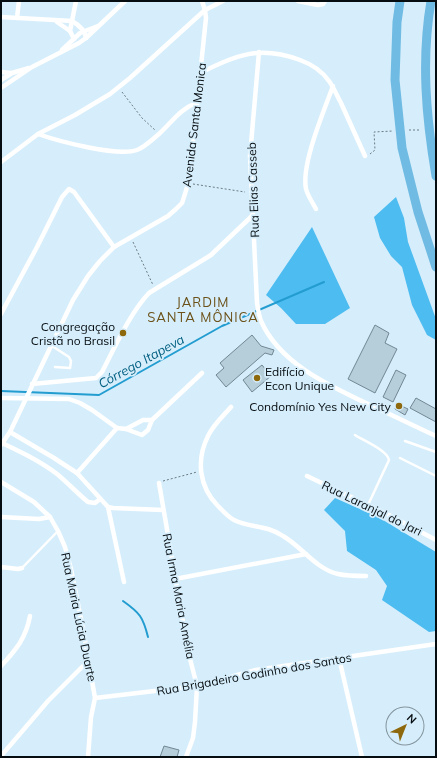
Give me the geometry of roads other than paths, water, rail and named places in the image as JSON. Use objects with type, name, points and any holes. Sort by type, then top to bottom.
[{"type":"highway","points":[[400,1],[397,22],[395,80],[402,148],[418,212],[436,267]]},
{"type":"highway","points":[[431,1],[427,23],[425,86],[429,132],[436,176]]},
{"type":"street","points":[[17,18],[19,1]]},
{"type":"street","points":[[70,30],[76,1]]},
{"type":"street","points":[[32,67],[12,73],[1,81],[3,87],[32,67],[79,43],[125,1]]},
{"type":"street","name":"Avenida Santa Monica","points":[[2,444],[10,432],[25,398],[74,300],[88,276],[114,247],[130,236],[168,216],[182,203],[188,183],[206,18],[202,1]]},
{"type":"street","points":[[1,162],[38,134],[75,115],[118,87],[205,10],[223,1]]},
{"type":"street","points":[[298,1],[318,5],[324,2]]},
{"type":"street","points":[[1,16],[72,21],[79,26],[86,38]]},
{"type":"street","points":[[56,21],[70,30],[73,38],[79,43]]},
{"type":"street","points":[[60,52],[73,38],[83,31],[99,25]]},
{"type":"street","points":[[200,73],[234,58],[259,52],[273,52],[305,62],[324,74],[332,86],[365,156]]},
{"type":"street","name":"Rua Elias Casseb","points":[[259,52],[250,156],[257,305],[261,321],[272,339],[289,358],[304,370],[331,386],[436,436]]},
{"type":"street","points":[[1,72],[12,73]]},
{"type":"street","points":[[12,73],[16,79]]},
{"type":"street","points":[[316,208],[306,189],[307,167],[312,145],[332,86]]},
{"type":"street","points":[[38,134],[55,140],[82,146],[114,151],[137,150],[159,134],[181,110],[196,103]]},
{"type":"street","points":[[1,314],[38,247],[62,197],[69,189],[77,196],[114,247]]},
{"type":"street","points":[[31,386],[96,378],[102,372],[140,304],[149,293],[199,264],[211,255],[253,216]]},
{"type":"street","points":[[1,398],[69,399],[92,410],[117,428],[126,429],[142,435],[146,432],[152,420],[202,373]]},
{"type":"street","points":[[231,407],[209,434],[202,452],[200,470],[207,493],[224,513],[234,520],[275,531],[293,543],[314,561],[337,574],[366,576]]},
{"type":"street","points":[[126,429],[143,420],[152,420]]},
{"type":"street","points":[[77,473],[117,428]]},
{"type":"street","points":[[10,432],[77,473],[108,507],[163,510]]},
{"type":"street","points":[[2,444],[27,455],[45,466],[88,502],[100,500]]},
{"type":"street","name":"Rua Laranjal do Jari","points":[[307,476],[436,540]]},
{"type":"street","name":"Rua Maria Lúcia Duarte","points":[[1,482],[29,498],[50,517],[58,531],[71,569],[95,698],[91,717],[88,757]]},
{"type":"street","name":"Rua Irma Maria Amélia","points":[[159,483],[188,651],[197,686],[194,727],[186,757]]},
{"type":"street","points":[[108,507],[124,582]]},
{"type":"street","points":[[1,517],[39,519],[50,517]]},
{"type":"street","points":[[175,579],[306,554]]},
{"type":"street","points":[[1,567],[22,568]]},
{"type":"street","points":[[1,666],[18,647],[25,636],[30,616]]},
{"type":"street","name":"Rua Brigadeiro Godinho dos Santos","points":[[95,698],[197,686],[256,670],[436,644]]},
{"type":"street","points":[[338,658],[362,757]]},
{"type":"street","points":[[1,756],[48,701],[88,661]]},
{"type":"lane","points":[[52,345],[69,357],[71,361],[70,368],[55,367]]},
{"type":"lane","points":[[355,436],[384,452],[388,456],[389,460],[368,505]]},
{"type":"lane","points":[[405,441],[436,452]]},
{"type":"lane","points":[[400,458],[436,476]]},
{"type":"lane","points":[[22,568],[58,531]]},
{"type":"waterway","name":"Córrego Itapeva","points":[[1,391],[99,395],[222,326],[324,282]]},
{"type":"waterway","points":[[123,601],[140,616],[148,637]]},
{"type":"place","name":"Congregação Cristã no Brasil","points":[[123,333]]},
{"type":"place","name":"Edifício Econ Unique","points":[[257,378]]},
{"type":"place","name":"Condomínio Yes New City","points":[[399,406]]},
{"type":"district","name":"JARDIM SANTA MÔNICA","points":[[203,310]]}]
